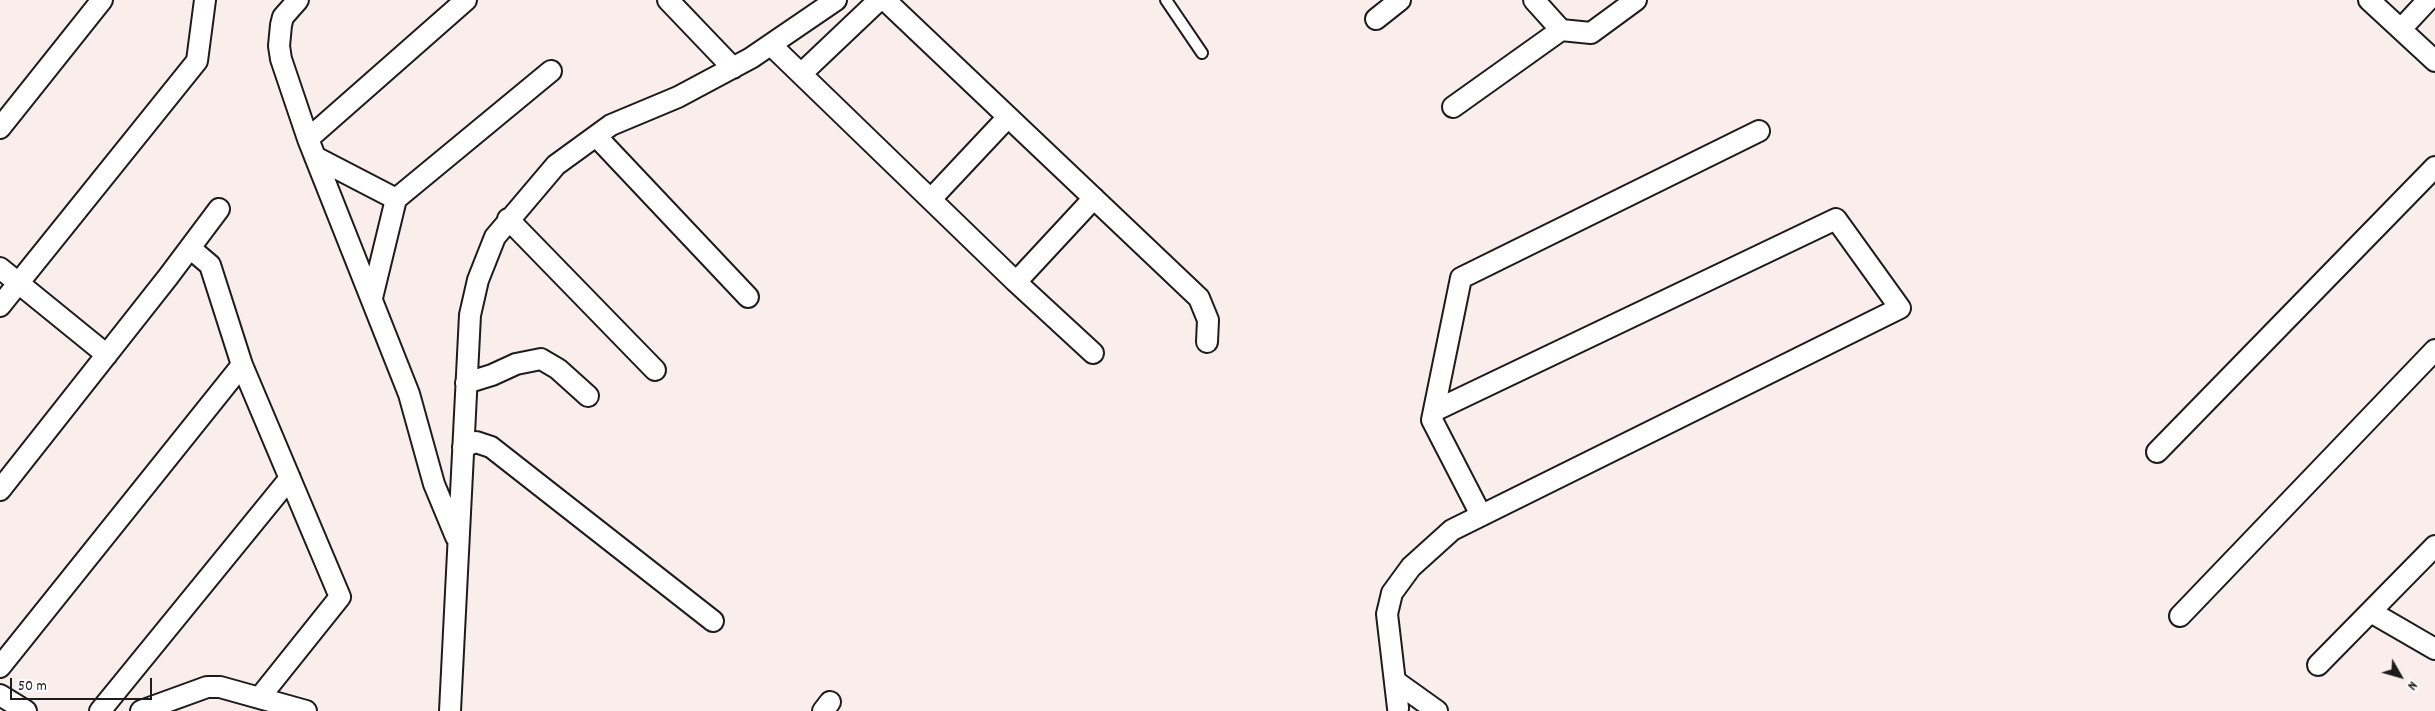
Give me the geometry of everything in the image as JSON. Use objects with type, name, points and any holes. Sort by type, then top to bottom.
[{"type":"street","points":[[0,128],[102,0]]},
{"type":"street","points":[[0,306],[197,61],[205,0]]},
{"type":"street","points":[[298,0],[283,17],[279,33],[281,59],[311,148],[409,394],[434,484],[458,542]]},
{"type":"street","points":[[311,148],[466,0]]},
{"type":"street","points":[[668,0],[733,68]]},
{"type":"street","points":[[802,74],[879,0]]},
{"type":"street","points":[[885,0],[1199,298],[1208,320],[1206,342]]},
{"type":"street","points":[[1376,19],[1400,0]]},
{"type":"street","points":[[1534,0],[1561,30]]},
{"type":"street","points":[[1453,108],[1561,30],[1591,33],[1636,0]]},
{"type":"street","points":[[2369,0],[2435,61]]},
{"type":"street","points":[[2401,29],[2428,0]]},
{"type":"street","points":[[450,711],[470,314],[478,280],[495,237],[508,219],[556,164],[611,125],[678,97],[733,68],[771,45],[834,1]]},
{"type":"street","points":[[771,45],[1016,282],[1093,353]]},
{"type":"street","points":[[372,298],[396,199],[550,71]]},
{"type":"street","points":[[931,199],[1008,117]]},
{"type":"street","points":[[1481,515],[1432,420],[1461,278],[1759,131]]},
{"type":"street","points":[[596,136],[748,297]]},
{"type":"street","points":[[311,148],[396,199]]},
{"type":"street","points":[[2157,452],[2435,167]]},
{"type":"street","points":[[1016,282],[1094,198]]},
{"type":"street","points":[[0,490],[219,209]]},
{"type":"street","points":[[508,219],[655,370]]},
{"type":"street","points":[[1398,710],[1387,614],[1392,593],[1411,567],[1452,530],[1900,308],[1836,219],[1434,411]]},
{"type":"street","points":[[190,248],[210,265],[242,365],[340,597],[260,698]]},
{"type":"street","points":[[0,268],[106,355]]},
{"type":"street","points":[[2180,616],[2435,350]]},
{"type":"street","points":[[466,382],[492,375],[516,364],[541,359],[558,369],[588,396]]},
{"type":"street","points":[[0,667],[242,365]]},
{"type":"street","points":[[463,447],[476,442],[491,447],[713,621]]},
{"type":"street","points":[[100,711],[290,478]]},
{"type":"street","points":[[2318,665],[2435,546]]},
{"type":"street","points":[[2370,612],[2435,649]]},
{"type":"street","points":[[1395,682],[1437,711]]},
{"type":"street","points":[[141,711],[207,687],[220,687],[306,711]]},
{"type":"street","points":[[0,695],[26,711]]},
{"type":"lane","points":[[1166,0],[1202,53]]}]
